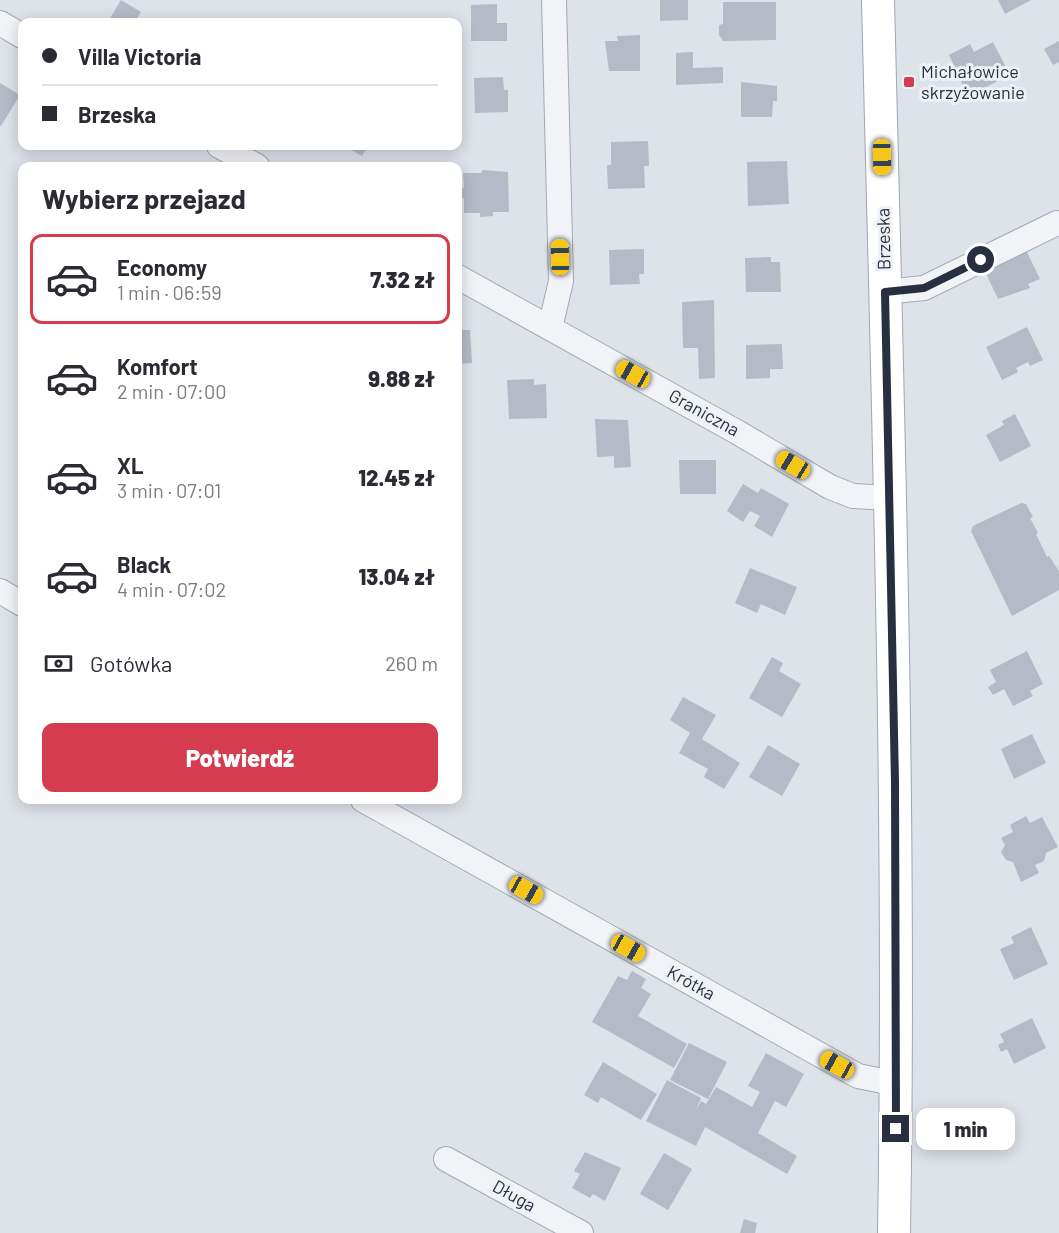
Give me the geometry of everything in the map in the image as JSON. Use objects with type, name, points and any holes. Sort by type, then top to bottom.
[{"type":"main road","name":"Brzeska","points":[[878,0],[891,498],[897,1084],[894,1233]]},
{"type":"street","points":[[550,328],[561,281],[554,0]]},
{"type":"street","points":[[0,23],[18,34]]},
{"type":"street","points":[[227,150],[249,162]]},
{"type":"street","points":[[885,292],[924,288],[1058,223]]},
{"type":"street","name":"Graniczna","points":[[462,279],[737,432],[830,487],[853,496],[891,498]]},
{"type":"street","points":[[0,591],[18,602]]},
{"type":"street","name":"Krótka","points":[[370,804],[858,1077],[897,1084]]},
{"type":"street","name":"Długa","points":[[446,1159],[581,1233]]},
{"type":"building","points":[[121,0],[141,12],[137,18],[110,18]]},
{"type":"building","points":[[660,0],[688,0],[688,20],[660,21]]},
{"type":"building","points":[[998,0],[1031,0],[1005,14]]},
{"type":"building","points":[[723,2],[776,2],[776,40],[723,41],[719,35],[719,25],[723,24]]},
{"type":"building","points":[[497,4],[497,23],[507,23],[507,41],[471,41],[471,5]]},
{"type":"building","points":[[640,35],[640,71],[609,71],[605,41],[618,41],[617,36]]},
{"type":"building","points":[[1059,41],[1059,62],[1053,65],[1044,49]]},
{"type":"building","points":[[993,42],[1010,75],[968,96],[949,55],[970,44],[974,52]]},
{"type":"building","points":[[693,52],[693,68],[723,67],[723,83],[676,85],[676,53]]},
{"type":"building","points":[[503,77],[504,90],[508,90],[508,112],[475,113],[474,78]]},
{"type":"building","points":[[741,82],[777,86],[777,101],[773,101],[772,117],[741,117]]},
{"type":"building","points":[[0,83],[18,94],[18,98],[0,125]]},
{"type":"building","points":[[648,141],[649,166],[644,166],[645,188],[608,189],[607,165],[611,165],[611,142]]},
{"type":"building","points":[[351,150],[366,150],[362,156]]},
{"type":"building","points":[[787,161],[789,204],[748,206],[747,162]]},
{"type":"building","points":[[483,170],[508,172],[509,212],[493,212],[493,216],[480,217],[480,213],[464,213],[463,173],[481,173]]},
{"type":"building","points":[[1023,244],[1040,279],[1028,284],[1030,288],[998,299],[982,265]]},
{"type":"building","points":[[644,249],[644,274],[639,274],[640,284],[610,285],[609,250]]},
{"type":"building","points":[[771,257],[771,262],[780,262],[781,292],[746,292],[745,258]]},
{"type":"building","points":[[714,300],[715,378],[699,379],[698,348],[683,348],[682,302]]},
{"type":"building","points":[[1027,327],[1043,360],[1030,366],[1028,362],[1016,368],[1018,372],[1002,380],[986,347]]},
{"type":"building","points":[[462,330],[470,330],[472,363],[462,364]]},
{"type":"building","points":[[782,344],[783,369],[770,369],[770,378],[746,379],[746,345]]},
{"type":"building","points":[[534,379],[534,385],[546,384],[547,418],[509,419],[507,380]]},
{"type":"building","points":[[1015,414],[1031,446],[1000,462],[986,435],[1004,425],[1002,421]]},
{"type":"building","points":[[595,419],[628,420],[631,467],[614,468],[614,456],[597,457]]},
{"type":"building","points":[[679,460],[716,460],[716,494],[680,494]]},
{"type":"building","points":[[743,484],[758,493],[761,488],[789,504],[772,537],[754,526],[760,516],[750,511],[743,522],[727,511]]},
{"type":"building","points":[[1021,503],[1026,504],[1047,557],[1049,556],[1059,571],[1059,590],[1012,616],[971,531],[973,526]]},
{"type":"building","points":[[750,568],[797,587],[785,615],[761,604],[757,613],[735,603]]},
{"type":"building","points":[[1027,651],[1043,684],[1030,691],[1033,696],[1013,706],[1004,689],[993,695],[988,687],[996,682],[990,670]]},
{"type":"building","points":[[772,657],[783,663],[779,671],[801,684],[782,717],[749,698]]},
{"type":"building","points":[[683,697],[716,715],[702,739],[740,763],[724,789],[704,777],[708,769],[679,753],[690,733],[670,720]]},
{"type":"building","points":[[1032,734],[1046,763],[1014,779],[1001,749]]},
{"type":"building","points":[[768,745],[800,764],[782,796],[749,777]]},
{"type":"building","points":[[1026,816],[1030,823],[1042,817],[1058,847],[1046,853],[1044,861],[1035,865],[1039,873],[1021,882],[1013,862],[1006,860],[1001,852],[1005,845],[1001,838],[1013,832],[1010,825]]},
{"type":"building","points":[[1031,927],[1048,964],[1014,980],[1000,949],[1014,943],[1011,937]]},
{"type":"building","points":[[632,971],[646,979],[641,988],[651,994],[638,1016],[687,1044],[674,1068],[592,1022],[618,976],[627,980]]},
{"type":"building","points":[[1032,1018],[1046,1048],[1014,1064],[1007,1049],[1001,1052],[998,1045],[1004,1042],[1000,1034]]},
{"type":"building","points":[[689,1043],[727,1062],[708,1099],[670,1080]]},
{"type":"building","points":[[766,1053],[804,1074],[786,1107],[775,1101],[758,1133],[797,1156],[787,1174],[705,1127],[696,1146],[646,1121],[667,1080],[701,1098],[696,1110],[701,1101],[706,1104],[716,1087],[752,1107],[760,1092],[748,1086]]},
{"type":"building","points":[[603,1062],[657,1094],[641,1120],[601,1097],[598,1103],[584,1095]]},
{"type":"building","points":[[585,1152],[621,1168],[605,1201],[593,1194],[590,1198],[572,1188],[580,1174],[574,1171]]},
{"type":"building","points":[[664,1153],[692,1169],[668,1210],[640,1194]]},
{"type":"building","points":[[744,1219],[757,1223],[755,1233],[740,1233]]},
{"type":"place","name":"Michałowice skrzyżowanie","points":[[909,82]]},
{"type":"route","points":[[896,1129],[895,782],[885,292],[924,288],[981,260]]}]
